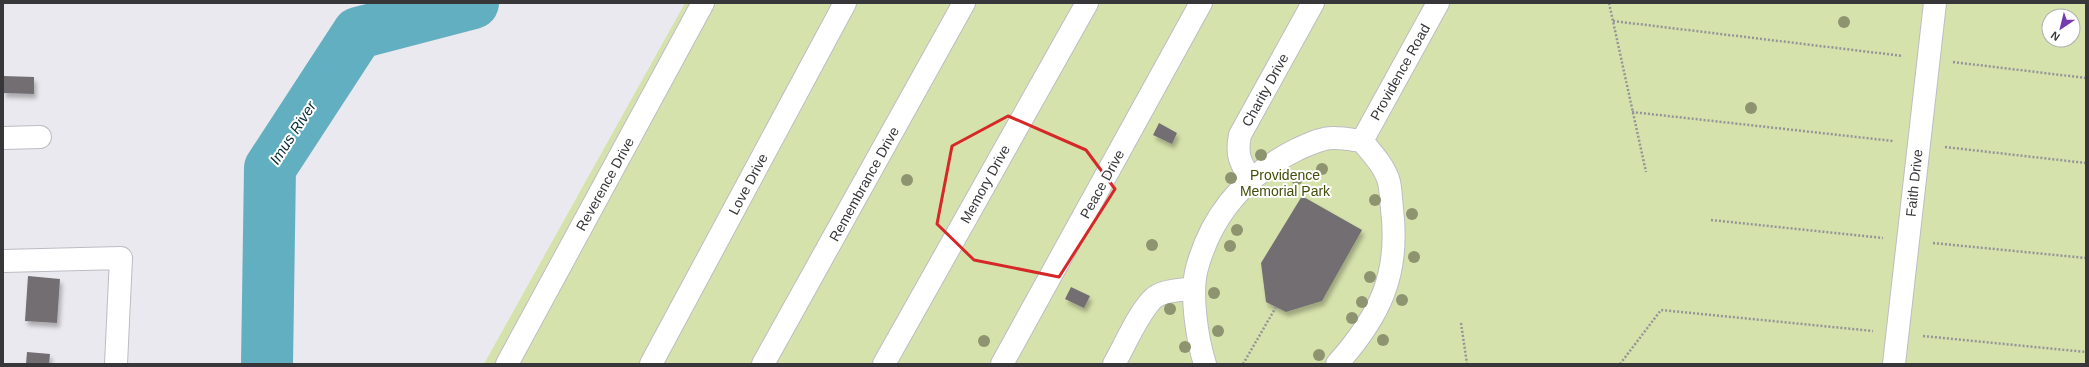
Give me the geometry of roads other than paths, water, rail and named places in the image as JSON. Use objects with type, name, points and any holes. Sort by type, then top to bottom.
[{"type":"street","name":"Reverence Drive","points":[[507,364],[703,3]]},
{"type":"street","name":"Love Drive","points":[[651,364],[845,3]]},
{"type":"street","name":"Remembrance Drive","points":[[764,364],[964,3]]},
{"type":"street","name":"Memory Drive","points":[[884,364],[1087,3]]},
{"type":"street","name":"Peace Drive","points":[[1002,364],[1201,3]]},
{"type":"street","name":"Charity Drive","points":[[1250,178],[1240,162],[1237,149],[1240,135],[1313,3]]},
{"type":"street","name":"Providence Road","points":[[1362,141],[1438,3]]},
{"type":"street","name":"Faith Drive","points":[[1894,364],[1935,3]]},
{"type":"street","points":[[3,138],[40,137]]},
{"type":"street","points":[[1206,364],[1199,333],[1194,288],[1197,269],[1208,237],[1226,206],[1250,178],[1275,160],[1309,144],[1334,137],[1362,141],[1378,160],[1389,181],[1395,232],[1390,279],[1375,313],[1357,342],[1337,364]]},
{"type":"street","points":[[3,260],[121,258],[116,364]]},
{"type":"street","points":[[1114,364],[1145,309],[1155,297],[1169,292],[1194,288]]},
{"type":"waterway","name":"Imus River","points":[[267,364],[270,168],[358,33],[473,3]]},
{"type":"park label","name":"Providence Memorial Park","points":[[1285,184]]}]
